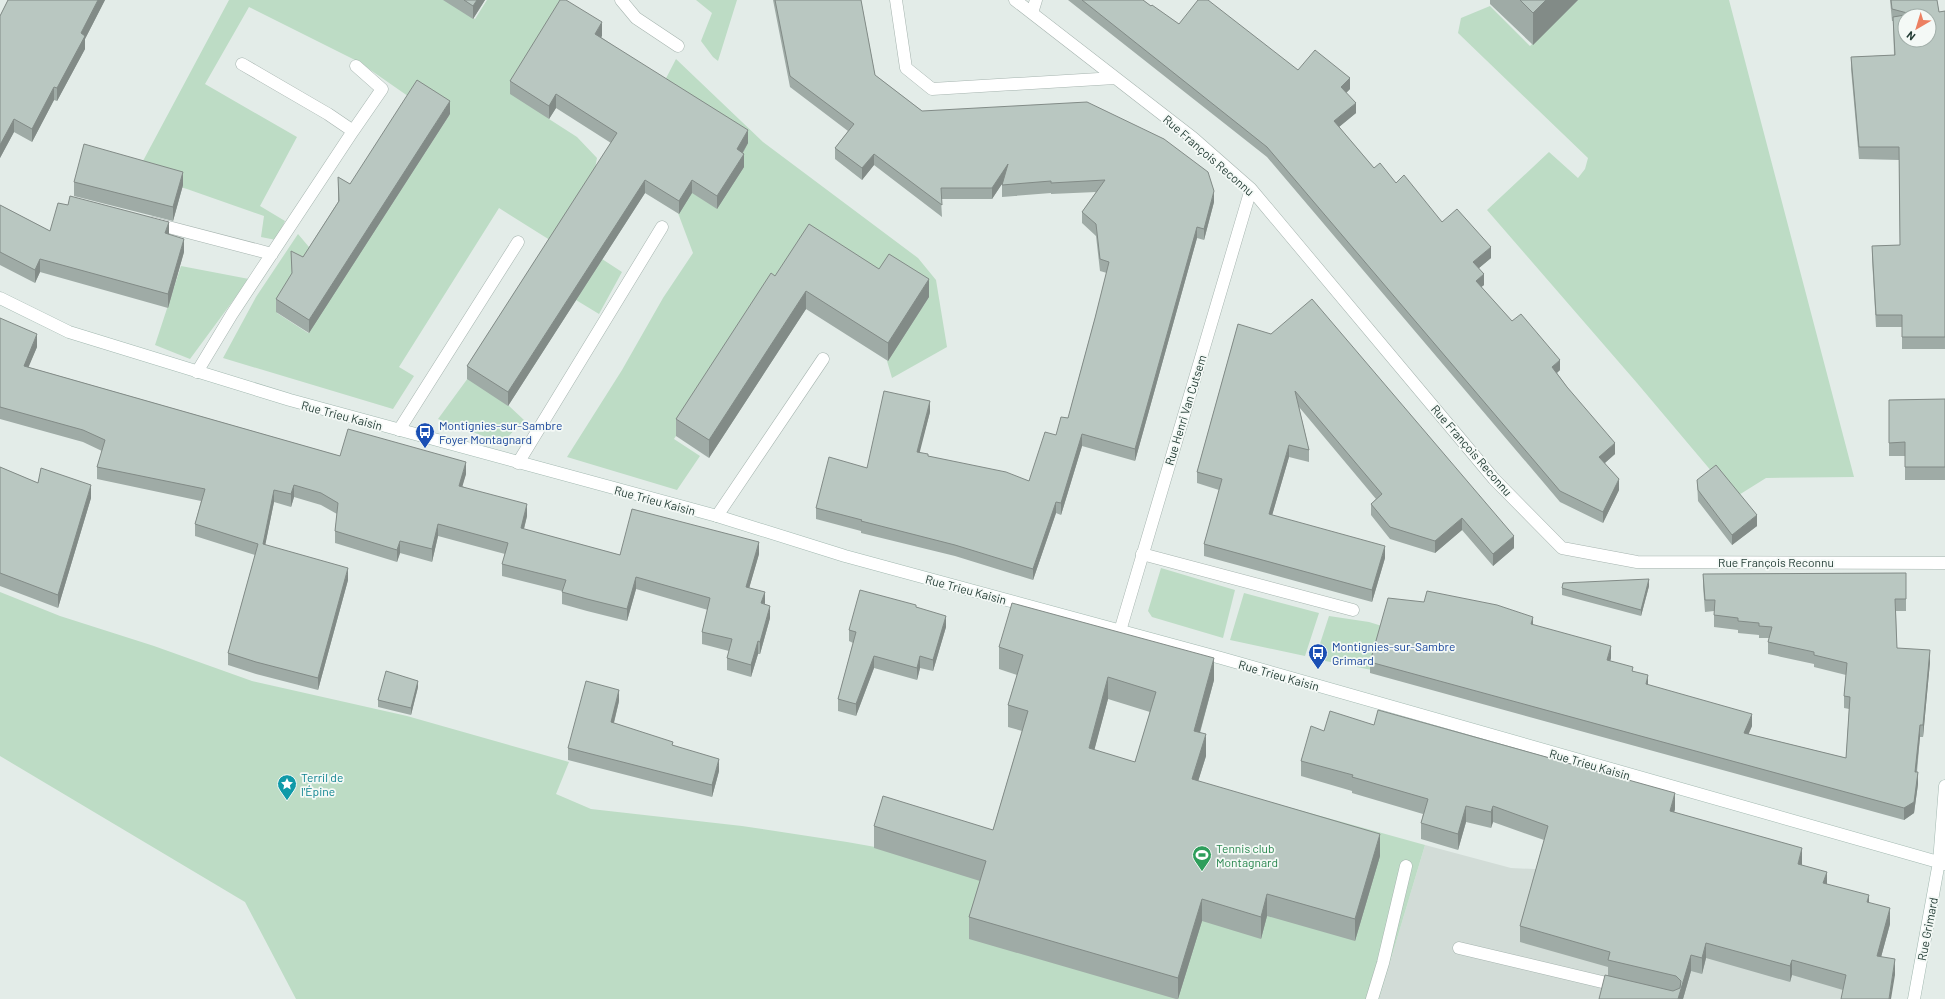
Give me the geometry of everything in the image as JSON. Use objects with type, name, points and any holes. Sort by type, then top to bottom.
[{"type":"street","points":[[621,0],[636,18],[678,46]]},
{"type":"street","points":[[896,0],[906,68],[932,89],[1115,78]]},
{"type":"street","name":"Rue François Reconnu","points":[[1015,0],[1193,138],[1251,190],[1494,479],[1562,548],[1637,562],[1945,563]]},
{"type":"street","points":[[1032,13],[1036,0]]},
{"type":"street","points":[[242,64],[328,114],[353,131]]},
{"type":"street","points":[[197,372],[232,314],[382,89],[356,66]]},
{"type":"street","name":"Rue Henri Van Cutsem","points":[[1120,631],[1251,190]]},
{"type":"street","points":[[143,221],[272,254]]},
{"type":"street","points":[[518,463],[662,227]]},
{"type":"street","points":[[399,430],[518,242]]},
{"type":"street","name":"Rue Trieu Kaisin","points":[[0,298],[69,332],[197,372],[518,463],[717,516],[845,556],[1120,631],[1942,863]]},
{"type":"street","points":[[717,516],[823,359]]},
{"type":"street","points":[[1142,554],[1353,610]]},
{"type":"street","name":"Rue Grimard","points":[[1914,999],[1942,863],[1945,786]]},
{"type":"street","points":[[1372,999],[1383,963],[1406,866]]},
{"type":"street","points":[[1459,948],[1628,988]]},
{"type":"shaded area","points":[[1425,845],[1511,868],[1555,870],[1851,976],[1853,999],[1379,999]]},
{"type":"green space","points":[[229,0],[445,0],[475,19],[487,0],[566,0],[549,119],[577,137],[597,158],[593,179],[553,242],[499,208],[399,367],[414,376],[393,409],[223,358],[256,297],[298,234],[309,247],[317,251],[277,313],[308,333],[450,114],[415,101],[359,62],[249,7],[205,84],[297,137],[260,206],[285,221],[276,240],[261,237],[264,216],[187,189],[136,174]]},
{"type":"green space","points":[[696,0],[737,0],[718,61],[713,57],[701,41],[712,13]]},
{"type":"green space","points":[[1578,0],[1729,0],[1854,477],[1766,478],[1734,498],[1637,383],[1487,210],[1549,152],[1578,178],[1585,169],[1588,158],[1458,33],[1461,18],[1490,6],[1530,46]]},
{"type":"green space","points":[[676,59],[763,142],[918,258],[936,280],[947,347],[892,378],[887,361],[929,297],[888,274],[771,290],[674,439],[700,456],[677,490],[567,457],[622,370],[663,298],[693,253],[678,213],[661,88]]},
{"type":"green space","points":[[602,259],[622,272],[599,314],[576,300]]},
{"type":"green space","points":[[181,266],[249,279],[190,359],[155,345]]},
{"type":"green space","points":[[468,378],[508,405],[524,420],[502,443],[438,419]]},
{"type":"green space","points":[[1161,568],[1235,590],[1223,638],[1152,617],[1148,611]]},
{"type":"green space","name":"Terril de l'Épine","points":[[0,592],[60,616],[154,646],[252,681],[407,716],[569,762],[556,794],[591,809],[742,826],[847,842],[988,867],[1028,735],[1425,845],[1379,999],[296,999],[245,902],[0,756]]},
{"type":"green space","points":[[1244,593],[1319,613],[1305,656],[1230,640]]},
{"type":"green space","points":[[1329,616],[1369,622],[1382,626],[1372,670],[1315,659]]},
{"type":"building","points":[[8,0],[98,0],[81,33],[85,36],[57,88],[54,87],[32,129],[14,119],[0,145],[0,16]]},
{"type":"building","points":[[464,0],[477,0],[473,6]]},
{"type":"building","points":[[560,0],[566,0],[602,22],[595,34],[748,130],[737,149],[744,154],[717,196],[692,180],[679,201],[645,180],[508,392],[467,366],[617,133],[556,94],[549,106],[510,81]]},
{"type":"building","points":[[775,0],[861,0],[875,75],[922,111],[1087,102],[1164,139],[1208,172],[1214,191],[1204,229],[1197,227],[1135,449],[1082,434],[1061,503],[1056,502],[1033,569],[955,545],[816,508],[829,457],[867,468],[884,391],[930,401],[917,452],[928,454],[928,456],[1006,472],[1029,481],[1045,432],[1056,435],[1061,417],[1068,418],[1095,318],[1109,262],[1100,259],[1096,224],[1082,212],[1105,180],[1051,183],[1051,181],[1002,185],[1008,164],[992,188],[941,188],[942,205],[874,154],[862,168],[835,148],[854,124],[790,76]]},
{"type":"building","points":[[1082,0],[1143,0],[1179,24],[1198,0],[1208,0],[1298,70],[1315,50],[1350,78],[1341,87],[1356,103],[1334,121],[1374,168],[1380,163],[1396,183],[1404,175],[1442,222],[1457,209],[1491,247],[1473,262],[1484,274],[1476,281],[1512,321],[1521,314],[1560,360],[1552,367],[1567,387],[1615,443],[1599,457],[1619,479],[1603,512],[1560,491],[1267,147]]},
{"type":"building","points":[[1520,0],[1546,0],[1533,13]]},
{"type":"building","points":[[1891,0],[1937,0],[1939,12],[1945,11],[1945,337],[1902,337],[1902,315],[1876,315],[1872,246],[1900,245],[1899,147],[1859,147],[1851,57],[1895,55],[1893,17],[1897,16],[1897,48],[1937,48],[1937,8],[1897,8],[1897,10],[1892,9]]},
{"type":"building","points":[[417,80],[450,101],[309,320],[276,299],[292,273],[291,251],[303,257],[339,201],[338,177],[350,184]]},
{"type":"building","points":[[84,144],[183,172],[173,207],[74,182]]},
{"type":"building","points":[[70,196],[169,222],[165,233],[184,239],[168,294],[40,259],[35,270],[0,252],[0,205],[50,231],[58,203],[68,205]]},
{"type":"building","points":[[809,224],[879,269],[889,254],[929,279],[888,343],[806,291],[709,440],[676,419],[771,273],[775,276]]},
{"type":"building","points":[[1312,299],[1514,536],[1493,554],[1462,518],[1435,541],[1390,527],[1371,504],[1382,494],[1295,391],[1309,450],[1289,445],[1269,514],[1385,546],[1372,590],[1204,544],[1222,479],[1197,472],[1238,324],[1271,334]]},
{"type":"building","points":[[0,318],[37,334],[24,366],[340,456],[348,429],[466,462],[459,486],[527,504],[521,528],[620,555],[632,509],[759,542],[746,587],[765,592],[761,603],[770,606],[760,642],[758,641],[751,665],[727,658],[732,639],[702,632],[710,598],[636,577],[627,609],[587,599],[562,592],[566,580],[502,564],[508,543],[438,524],[432,549],[400,541],[397,550],[335,531],[338,503],[321,493],[294,485],[291,494],[274,490],[263,544],[348,568],[318,678],[228,653],[258,544],[195,524],[205,489],[97,467],[105,440],[83,430],[0,407]]},
{"type":"building","points":[[1945,399],[1945,467],[1905,467],[1905,442],[1889,443],[1889,400]]},
{"type":"building","points":[[1716,465],[1757,515],[1732,535],[1698,490],[1697,480]]},
{"type":"building","points":[[0,467],[38,483],[41,468],[91,485],[58,595],[0,573]]},
{"type":"building","points":[[1906,573],[1906,599],[1895,599],[1897,648],[1930,650],[1923,725],[1920,725],[1915,772],[1918,772],[1914,802],[1904,808],[1370,662],[1388,598],[1424,602],[1427,591],[1497,605],[1533,617],[1531,624],[1611,646],[1607,660],[1633,667],[1632,671],[1648,675],[1646,684],[1752,714],[1744,733],[1846,758],[1850,697],[1844,696],[1847,663],[1814,655],[1814,652],[1768,642],[1772,627],[1759,626],[1759,623],[1738,621],[1738,618],[1714,615],[1715,600],[1705,600],[1703,574]]},
{"type":"building","points":[[1649,579],[1641,610],[1562,588],[1563,583]]},
{"type":"building","points":[[860,590],[916,605],[916,607],[946,616],[933,660],[920,656],[917,668],[874,656],[856,704],[838,699],[856,632],[849,630]]},
{"type":"building","name":"Tennis club Montagnard","points":[[1012,603],[1214,658],[1194,731],[1206,734],[1192,779],[1380,834],[1355,919],[1267,894],[1261,917],[1202,899],[1178,978],[969,917],[986,861],[874,826],[883,796],[993,830],[1028,711],[1008,705],[1023,655],[999,647]],"holes":[[[1108,677],[1156,692],[1135,762],[1089,748]]]},
{"type":"building","points":[[386,671],[418,681],[411,708],[378,700]]},
{"type":"building","points":[[586,681],[619,690],[611,722],[673,742],[672,745],[719,759],[712,785],[568,748]]},
{"type":"building","points":[[1378,710],[1675,793],[1670,811],[1802,848],[1798,864],[1827,872],[1823,883],[1869,895],[1867,902],[1890,908],[1877,956],[1895,959],[1889,999],[1841,999],[1846,975],[1792,960],[1790,966],[1706,943],[1702,958],[1691,955],[1678,999],[1599,999],[1605,975],[1673,991],[1680,988],[1681,981],[1676,976],[1608,960],[1610,952],[1520,926],[1548,826],[1493,806],[1491,812],[1466,806],[1458,834],[1421,823],[1428,799],[1352,777],[1353,775],[1301,761],[1311,726],[1324,731],[1330,711],[1374,725]]},
{"type":"place","name":"Montignies-sur-Sambre Foyer Montagnard","points":[[425,449]]},
{"type":"place","name":"Montignies-sur-Sambre Grimard","points":[[1318,670]]},
{"type":"place","name":"Terril de l'Épine","points":[[287,801]]},
{"type":"place","name":"Tennis club Montagnard","points":[[1202,872]]}]
